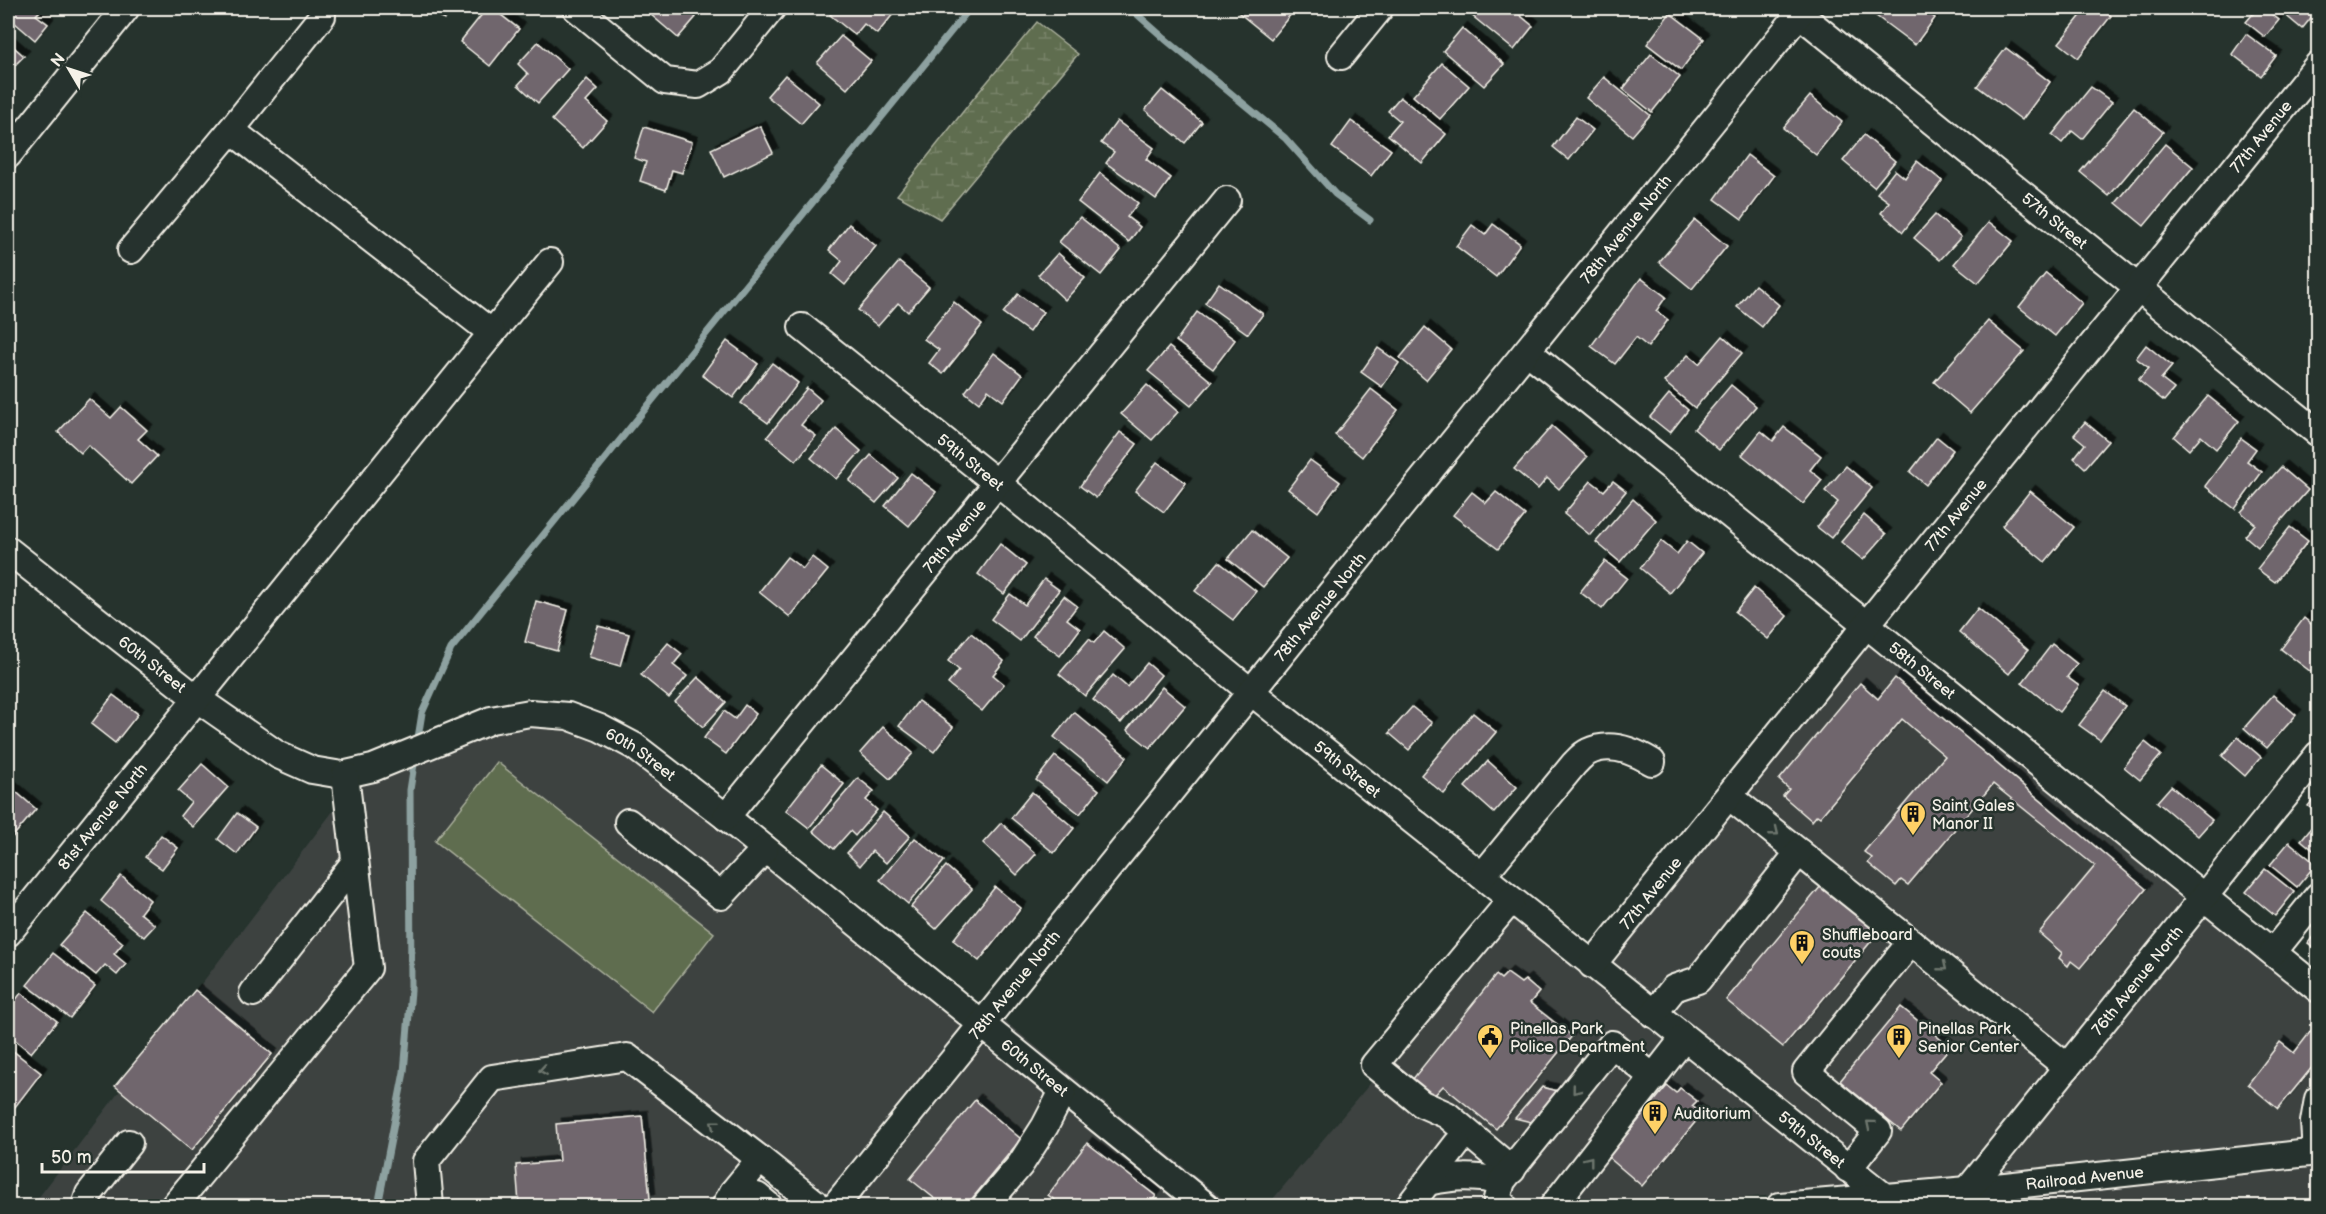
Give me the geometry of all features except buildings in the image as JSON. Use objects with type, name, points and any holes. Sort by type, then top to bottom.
[{"type":"street","points":[[8,155],[126,8]]},
{"type":"street","points":[[576,8],[665,81],[698,85],[722,71],[772,8]]},
{"type":"street","points":[[1341,56],[1380,8]]},
{"type":"street","name":"57th Street","points":[[1798,9],[2319,433]]},
{"type":"street","name":"78th Avenue North","points":[[835,1206],[1527,351],[1798,9]]},
{"type":"street","points":[[131,250],[322,16]]},
{"type":"street","name":"77th Avenue","points":[[1592,965],[2319,65]]},
{"type":"street","points":[[231,130],[492,333]]},
{"type":"street","name":"79th Avenue","points":[[726,817],[1227,200]]},
{"type":"street","name":"81st Avenue North","points":[[8,933],[550,261]]},
{"type":"street","name":"59th Street","points":[[802,327],[996,482],[1250,691],[1890,1202]]},
{"type":"street","name":"58th Street","points":[[1527,351],[2319,989]]},
{"type":"street","name":"60th Street","points":[[8,550],[196,698],[278,754],[312,770],[345,775],[395,761],[491,720],[530,713],[568,716],[600,728],[633,746],[726,817],[1206,1206]]},
{"type":"street","points":[[1482,876],[1574,764],[1589,752],[1611,747],[1635,752],[1652,762]]},
{"type":"street","name":"76th Avenue North","points":[[1962,1198],[2319,756]]},
{"type":"street","points":[[174,1206],[368,968],[345,775]]},
{"type":"street","points":[[1729,796],[2067,1067]]},
{"type":"street","points":[[628,822],[721,896],[765,849]]},
{"type":"street","points":[[1653,1014],[1674,988],[1698,980],[1799,852]]},
{"type":"street","points":[[253,993],[355,862]]},
{"type":"street","points":[[2273,952],[2319,896]]},
{"type":"street","points":[[1506,1186],[1447,1115],[1422,1104],[1374,1065],[1511,900]]},
{"type":"street","points":[[1848,1169],[1878,1131],[1806,1072],[1911,942]]},
{"type":"street","points":[[1553,1206],[1684,1038]]},
{"type":"street","points":[[1506,1186],[1612,1044],[1654,1078]]},
{"type":"street","points":[[430,1206],[426,1161],[492,1078],[627,1057],[819,1206]]},
{"type":"street","points":[[986,1205],[1020,1165],[1045,1126],[1063,1091]]},
{"type":"street","points":[[2317,1152],[2314,1122],[2319,1099]]},
{"type":"street","points":[[85,1206],[89,1194],[129,1143]]},
{"type":"street","points":[[1409,1206],[1457,1144]]},
{"type":"street","name":"Railroad Avenue","points":[[1779,1206],[1962,1198],[2317,1152]]},
{"type":"street","points":[[729,1199],[760,1159]]},
{"type":"street","points":[[1427,1182],[1456,1176],[1475,1176],[1506,1186]]},
{"type":"street","points":[[729,1199],[757,1196],[769,1206]]},
{"type":"shaded area","points":[[1869,642],[2187,898],[1962,1179],[1886,1185],[1609,964]]},
{"type":"shaded area","points":[[532,725],[567,728],[596,738],[628,755],[965,1026],[819,1206],[32,1206],[353,785],[391,776],[495,732]]},
{"type":"shaded area","points":[[2207,914],[2318,1004],[2318,1140],[1997,1175]]},
{"type":"shaded area","points":[[1512,915],[1854,1188],[1652,1206],[1424,1206],[1454,1127],[1393,1206],[1267,1206]]},
{"type":"shaded area","points":[[1002,1019],[1232,1206],[1224,1206],[998,1024]]},
{"type":"shaded area","points":[[984,1041],[1188,1206],[851,1206]]},
{"type":"shaded area","points":[[2318,1164],[2318,1206],[1971,1206],[1976,1201]]},
{"type":"green space","points":[[1037,22],[1078,54],[940,219],[897,195],[973,99]]},
{"type":"green space","points":[[497,762],[714,933],[652,1012],[435,841]]},
{"type":"waterway","points":[[417,744],[422,713],[451,649],[970,8]]},
{"type":"waterway","points":[[1130,8],[1285,138],[1335,194],[1370,220]]},
{"type":"waterway","points":[[378,1206],[404,1072],[411,991],[410,790],[415,758]]},
{"type":"place","name":"Saint Gales Manor II","points":[[1913,837]]},
{"type":"place","name":"Shuffleboard couts","points":[[1802,966]]},
{"type":"place","name":"Pinellas Park Police Department","points":[[1490,1060]]},
{"type":"place","name":"Pinellas Park Senior Center","points":[[1899,1060]]},
{"type":"place","name":"Auditorium","points":[[1655,1136]]}]
